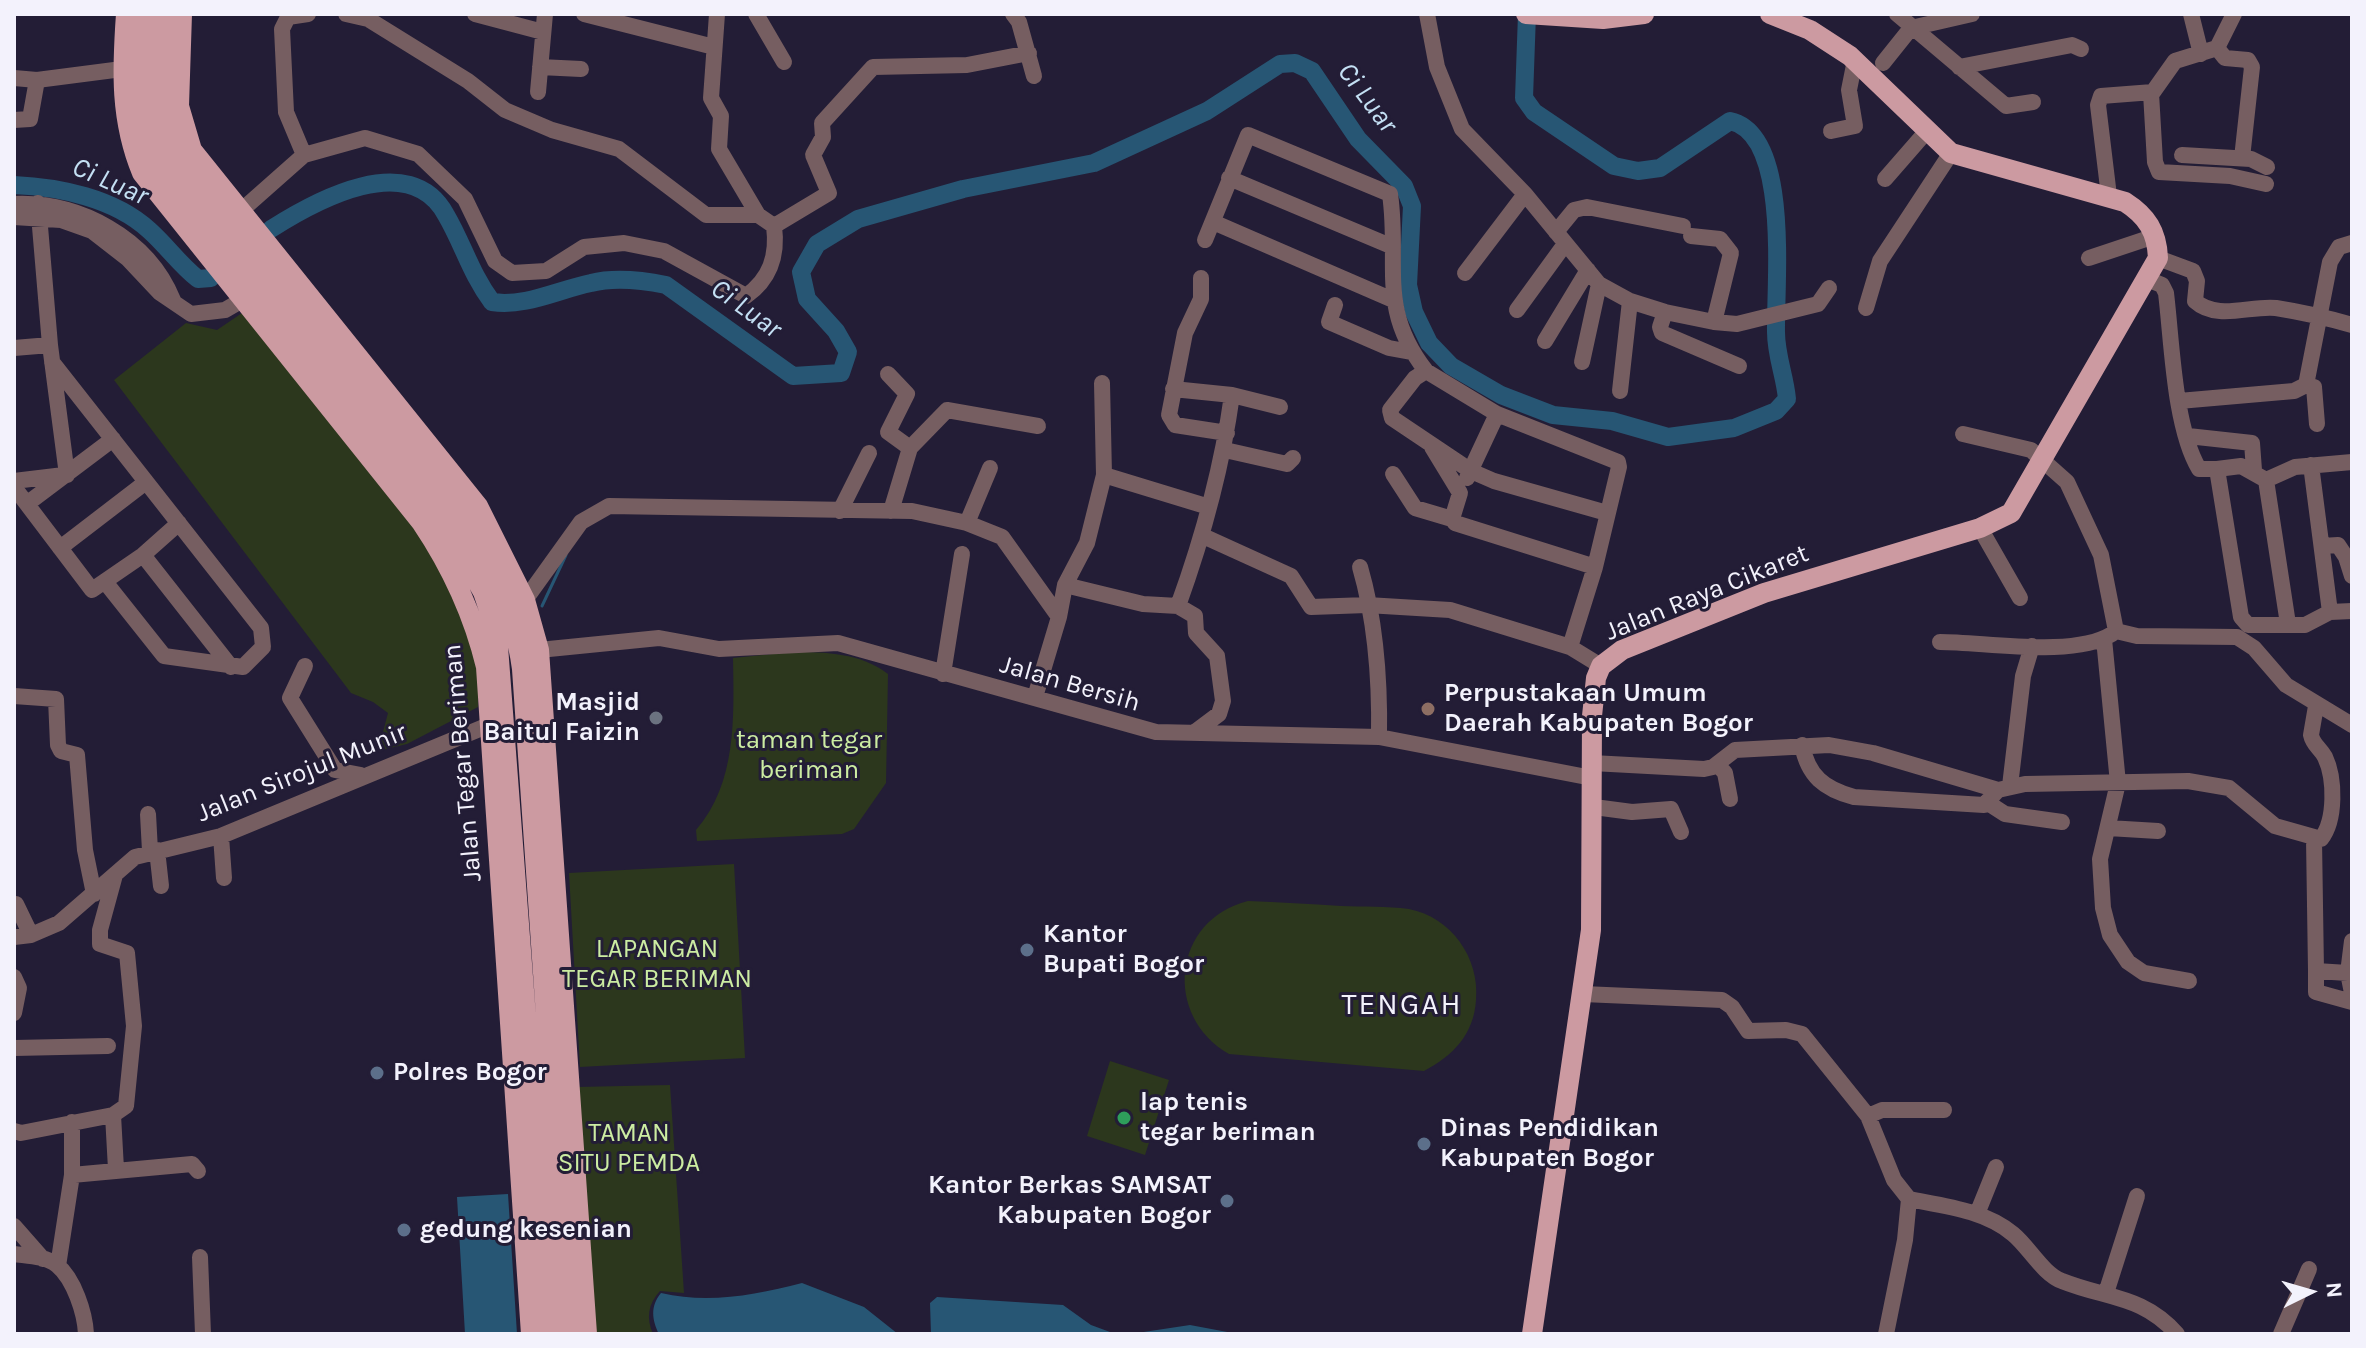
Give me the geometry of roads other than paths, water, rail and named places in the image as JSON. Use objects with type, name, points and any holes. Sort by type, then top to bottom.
[{"type":"main road","name":"Jalan Tegar Beriman","points":[[126,14],[122,69],[124,111],[130,145],[142,173],[421,522],[463,594],[477,628],[486,667],[530,1178],[568,1334]]},
{"type":"main road","name":"Jalan Tegar Beriman","points":[[144,14],[141,87],[151,146],[160,165],[386,418],[441,486],[479,544],[499,586],[519,646],[555,1279],[550,1334]]},
{"type":"main road","name":"Jalan Tegar Beriman","points":[[163,14],[161,90],[165,130],[175,154],[391,455],[437,511],[483,592],[497,633],[530,1178],[531,1334]]},
{"type":"main road","points":[[182,14],[178,76],[184,130],[192,150],[243,209],[478,506],[525,600],[539,650],[587,1334]]},
{"type":"main road","points":[[1533,15],[1603,19],[1644,14]]},
{"type":"main road","points":[[1770,14],[1798,19],[1855,60],[1951,153],[2109,196],[2138,211],[2155,236],[2158,258]]},
{"type":"main road","name":"Jalan Raya Cikaret","points":[[1532,1334],[1591,930],[1594,703],[1601,666],[1622,650],[1764,593],[1980,528],[2011,513],[2041,456],[2158,258]]},
{"type":"main road","points":[[386,418],[411,423]]},
{"type":"main road","points":[[370,459],[391,455]]},
{"type":"street","points":[[304,155],[286,112],[282,29],[288,17],[308,14]]},
{"type":"street","points":[[346,14],[368,19],[526,120],[619,149],[706,215],[758,215]]},
{"type":"street","points":[[475,14],[543,32]]},
{"type":"street","points":[[538,92],[545,14]]},
{"type":"street","points":[[584,14],[611,17],[714,47]]},
{"type":"street","points":[[717,14],[711,98],[721,116],[719,149],[758,215],[774,226]]},
{"type":"street","points":[[756,14],[784,62]]},
{"type":"street","points":[[1013,14],[1029,53],[1034,76]]},
{"type":"street","points":[[1427,14],[1437,67],[1462,129],[1525,194],[1594,277],[1630,301],[1665,312],[1737,324],[1818,304],[1829,288]]},
{"type":"street","points":[[1905,19],[1972,14]]},
{"type":"street","points":[[2191,14],[2209,51],[2225,58],[2248,60],[2252,67],[2242,158]]},
{"type":"street","points":[[2182,155],[2260,161],[2266,176],[2159,172],[2155,162],[2151,93],[2175,61],[2209,51],[2234,14]]},
{"type":"street","points":[[1883,63],[1905,19]]},
{"type":"street","points":[[1905,19],[2006,106],[2033,102]]},
{"type":"street","points":[[1959,67],[2072,45],[2081,49]]},
{"type":"street","points":[[774,226],[829,193],[813,155],[823,137],[822,123],[873,67],[967,65],[1029,53]]},
{"type":"street","points":[[1831,131],[1855,126],[1849,90],[1855,60]]},
{"type":"street","points":[[540,67],[581,69]]},
{"type":"street","points":[[14,78],[37,80],[122,69]]},
{"type":"street","points":[[14,120],[30,119],[37,80]]},
{"type":"street","points":[[2109,196],[2099,100],[2106,94],[2151,93]]},
{"type":"street","points":[[1885,179],[1926,132]]},
{"type":"street","points":[[1205,240],[1248,135],[1390,194],[1393,300],[1411,352],[1426,371],[1497,414],[1618,462],[1595,567],[1570,647]]},
{"type":"street","points":[[243,209],[304,155],[365,138],[418,154],[465,199],[495,261],[512,273],[546,271],[584,247],[624,243],[664,251],[746,296],[762,284],[770,271],[774,226]]},
{"type":"street","points":[[1866,308],[1880,261],[1951,153]]},
{"type":"street","points":[[1229,178],[1393,247]]},
{"type":"street","points":[[1465,273],[1525,194]]},
{"type":"street","points":[[14,204],[38,210]]},
{"type":"street","points":[[14,217],[62,206],[97,220],[123,238],[163,278],[173,300],[191,314],[225,310],[244,299]]},
{"type":"street","points":[[1517,310],[1561,238],[1574,210],[1587,207],[1720,239],[1731,253],[1714,322]]},
{"type":"street","points":[[38,210],[51,354],[67,475]]},
{"type":"street","points":[[1213,222],[1393,300]]},
{"type":"street","points":[[2089,258],[2155,236]]},
{"type":"street","points":[[2306,385],[2318,317],[2335,252],[2342,244],[2352,243]]},
{"type":"street","points":[[2158,258],[2193,271],[2197,281],[2195,301],[2204,307],[2231,312],[2276,308],[2352,325]]},
{"type":"street","points":[[1545,341],[1594,277]]},
{"type":"street","points":[[1582,362],[1594,277]]},
{"type":"street","points":[[1201,278],[1201,299],[1185,333],[1173,389],[1171,422],[1288,464],[1293,458]]},
{"type":"street","points":[[2147,279],[2162,285],[2166,293],[2179,401],[2199,469],[2241,466],[2260,475],[2289,468],[2352,462]]},
{"type":"street","points":[[1620,391],[1630,301]]},
{"type":"street","points":[[1335,305],[1329,322],[1389,348],[1411,352]]},
{"type":"street","points":[[1665,312],[1662,333],[1739,366]]},
{"type":"street","points":[[14,348],[51,354],[264,634],[257,656],[243,667],[231,667],[158,652],[106,583]]},
{"type":"street","points":[[1426,371],[1392,405],[1389,415],[1471,471],[1494,481],[1607,513]]},
{"type":"street","points":[[888,374],[907,394],[888,432],[910,448]]},
{"type":"street","points":[[1035,697],[1065,585],[1087,543],[1104,475],[1102,383]]},
{"type":"street","points":[[2179,401],[2294,391],[2306,385],[2314,387],[2317,424]]},
{"type":"street","points":[[1173,389],[1232,395],[1280,407]]},
{"type":"street","points":[[1178,606],[1203,536],[1226,441],[1232,395]]},
{"type":"street","points":[[891,511],[910,448],[947,410],[1038,426]]},
{"type":"street","points":[[1452,519],[1460,493],[1497,414]]},
{"type":"street","points":[[1963,434],[2023,448],[2041,456],[2067,482],[2101,555],[2110,635],[2118,783],[2100,859],[2103,908],[2110,935],[2128,962],[2144,973],[2189,981]]},
{"type":"street","points":[[2188,436],[2238,439],[2252,443],[2288,624]]},
{"type":"street","points":[[28,503],[113,439]]},
{"type":"street","points":[[1427,439],[1460,493]]},
{"type":"street","points":[[840,511],[869,453]]},
{"type":"street","points":[[2311,465],[2330,612]]},
{"type":"street","points":[[967,523],[990,468]]},
{"type":"street","points":[[2217,469],[2241,617],[2248,625],[2305,625],[2330,612],[2352,611]]},
{"type":"street","points":[[1393,474],[1415,508],[1595,567]]},
{"type":"street","points":[[67,475],[14,484],[88,588],[96,590],[106,583],[179,523]]},
{"type":"street","points":[[1104,475],[1209,507]]},
{"type":"street","points":[[60,548],[146,482]]},
{"type":"street","points":[[525,600],[581,522],[609,506],[658,504],[891,511],[934,514],[1002,537],[1057,623]]},
{"type":"street","points":[[1980,528],[2020,598]]},
{"type":"street","points":[[1203,536],[1291,576],[1311,607],[1367,605],[1450,610],[1570,647],[1601,666]]},
{"type":"street","points":[[2322,546],[2338,545],[2352,576]]},
{"type":"street","points":[[943,674],[962,554]]},
{"type":"street","points":[[143,555],[231,667]]},
{"type":"street","points":[[1360,567],[1379,676],[1379,737]]},
{"type":"street","points":[[1065,585],[1129,602],[1167,608],[1178,606],[1195,616],[1196,633],[1217,656],[1223,701],[1219,714],[1195,732]]},
{"type":"street","points":[[1940,642],[2032,646],[2075,645],[2110,635],[2237,637],[2254,648],[2286,685],[2316,706],[2352,725]]},
{"type":"street","name":"Jalan Bersih","points":[[539,650],[659,638],[719,649],[838,643],[1156,732],[1379,737],[1592,770],[1704,769],[1717,764],[1735,750],[1802,745],[1873,753],[1999,793]]},
{"type":"street","points":[[2032,646],[1999,793],[2005,814],[2062,822]]},
{"type":"street","points":[[305,666],[292,689],[292,704],[335,770],[363,775]]},
{"type":"street","points":[[14,696],[56,699],[58,745],[61,751],[77,755],[83,830],[94,894]]},
{"type":"street","points":[[1802,745],[1806,763],[1818,781],[1833,792],[1854,797],[1999,793],[2118,783],[2188,781],[2229,788],[2275,826],[2321,839],[2328,830],[2332,800],[2325,757],[2311,735],[2316,706]]},
{"type":"street","name":"Jalan Sirojul Munir","points":[[22,936],[59,923],[135,857],[221,836],[489,725]]},
{"type":"street","points":[[1717,764],[1725,773],[1730,799]]},
{"type":"street","points":[[1594,807],[1632,812],[1671,809],[1681,832]]},
{"type":"street","points":[[148,814],[161,886]]},
{"type":"street","points":[[2108,828],[2158,831]]},
{"type":"street","points":[[221,836],[224,878]]},
{"type":"street","points":[[2314,839],[2316,992],[2352,1002]]},
{"type":"street","points":[[14,1131],[21,1133],[113,1115],[126,1106],[134,1026],[127,953],[100,944],[100,930],[115,873]]},
{"type":"street","points":[[16,904],[22,936]]},
{"type":"street","points":[[2352,941],[2348,973],[2352,993]]},
{"type":"street","points":[[2316,971],[2348,973]]},
{"type":"street","points":[[14,977],[19,988],[14,1013]]},
{"type":"street","points":[[1583,994],[1722,1000],[1732,1007],[1748,1031],[1786,1030],[1802,1034],[1868,1116],[1894,1180],[1909,1199],[1977,1214],[2012,1233],[2058,1280],[2135,1301],[2161,1316],[2177,1334]]},
{"type":"street","points":[[14,1048],[108,1046]]},
{"type":"street","points":[[1868,1116],[1882,1110],[1944,1110]]},
{"type":"street","points":[[113,1115],[116,1169]]},
{"type":"street","points":[[51,1262],[72,1175],[72,1122]]},
{"type":"street","points":[[72,1175],[192,1164],[198,1171]]},
{"type":"street","points":[[1977,1214],[1996,1167]]},
{"type":"street","points":[[2106,1293],[2137,1196]]},
{"type":"street","points":[[1886,1334],[1905,1240],[1909,1199]]},
{"type":"street","points":[[14,1226],[51,1262],[85,1316],[86,1334]]},
{"type":"street","points":[[14,1254],[51,1262]]},
{"type":"street","points":[[200,1257],[203,1334]]},
{"type":"street","points":[[2281,1334],[2309,1269]]},
{"type":"water","points":[[508,1194],[517,1334],[465,1334],[457,1197]]},
{"type":"water","points":[[802,1283],[864,1307],[898,1334],[659,1334],[655,1324],[653,1313],[661,1293],[696,1298],[732,1297]]},
{"type":"water","points":[[937,1297],[1063,1305],[1091,1325],[1110,1332],[1137,1333],[1190,1325],[1238,1334],[931,1334],[930,1303]]},
{"type":"waterway","name":"Ci Luar","points":[[271,229],[312,206],[362,186],[386,183],[410,185],[430,195],[446,215],[478,281],[492,302],[529,300],[609,280],[666,285],[793,376],[841,373],[848,352],[836,331],[807,299],[801,272],[817,244],[858,219],[963,189],[1094,163],[1207,111],[1280,64],[1295,63],[1312,71],[1358,139],[1404,186],[1412,206],[1408,285],[1414,312],[1429,343],[1451,366],[1501,395],[1553,415],[1612,421],[1668,437],[1734,428],[1776,411],[1787,399],[1776,341],[1776,213],[1763,153],[1749,132],[1730,121],[1660,168],[1638,171],[1614,166],[1534,112],[1524,98],[1527,14]]},
{"type":"waterway","name":"Ci Luar","points":[[14,185],[49,188],[103,202],[149,230],[198,279],[211,278]]},
{"type":"waterway","points":[[542,606],[566,555]]},
{"type":"place","name":"Perpustakaan Umum Daerah Kabupaten Bogor","points":[[1428,709]]},
{"type":"place","name":"Masjid Baitul Faizin","points":[[656,718]]},
{"type":"place","name":"Kantor Bupati Bogor","points":[[1027,950]]},
{"type":"place","name":"Polres Bogor","points":[[377,1073]]},
{"type":"place","name":"lap tenis tegar beriman","points":[[1124,1118]]},
{"type":"place","name":"Dinas Pendidikan Kabupaten Bogor","points":[[1424,1144]]},
{"type":"place","name":"Kantor Berkas SAMSAT Kabupaten Bogor","points":[[1227,1201]]},
{"type":"place","name":"gedung kesenian","points":[[404,1230]]},
{"type":"district","name":"TENGAH","points":[[1402,1005]]},
{"type":"park label","name":"taman tegar beriman","points":[[809,756]]},
{"type":"park label","name":"LAPANGAN TEGAR BERIMAN","points":[[657,965]]},
{"type":"park label","name":"TAMAN SITU PEMDA","points":[[629,1149]]}]
